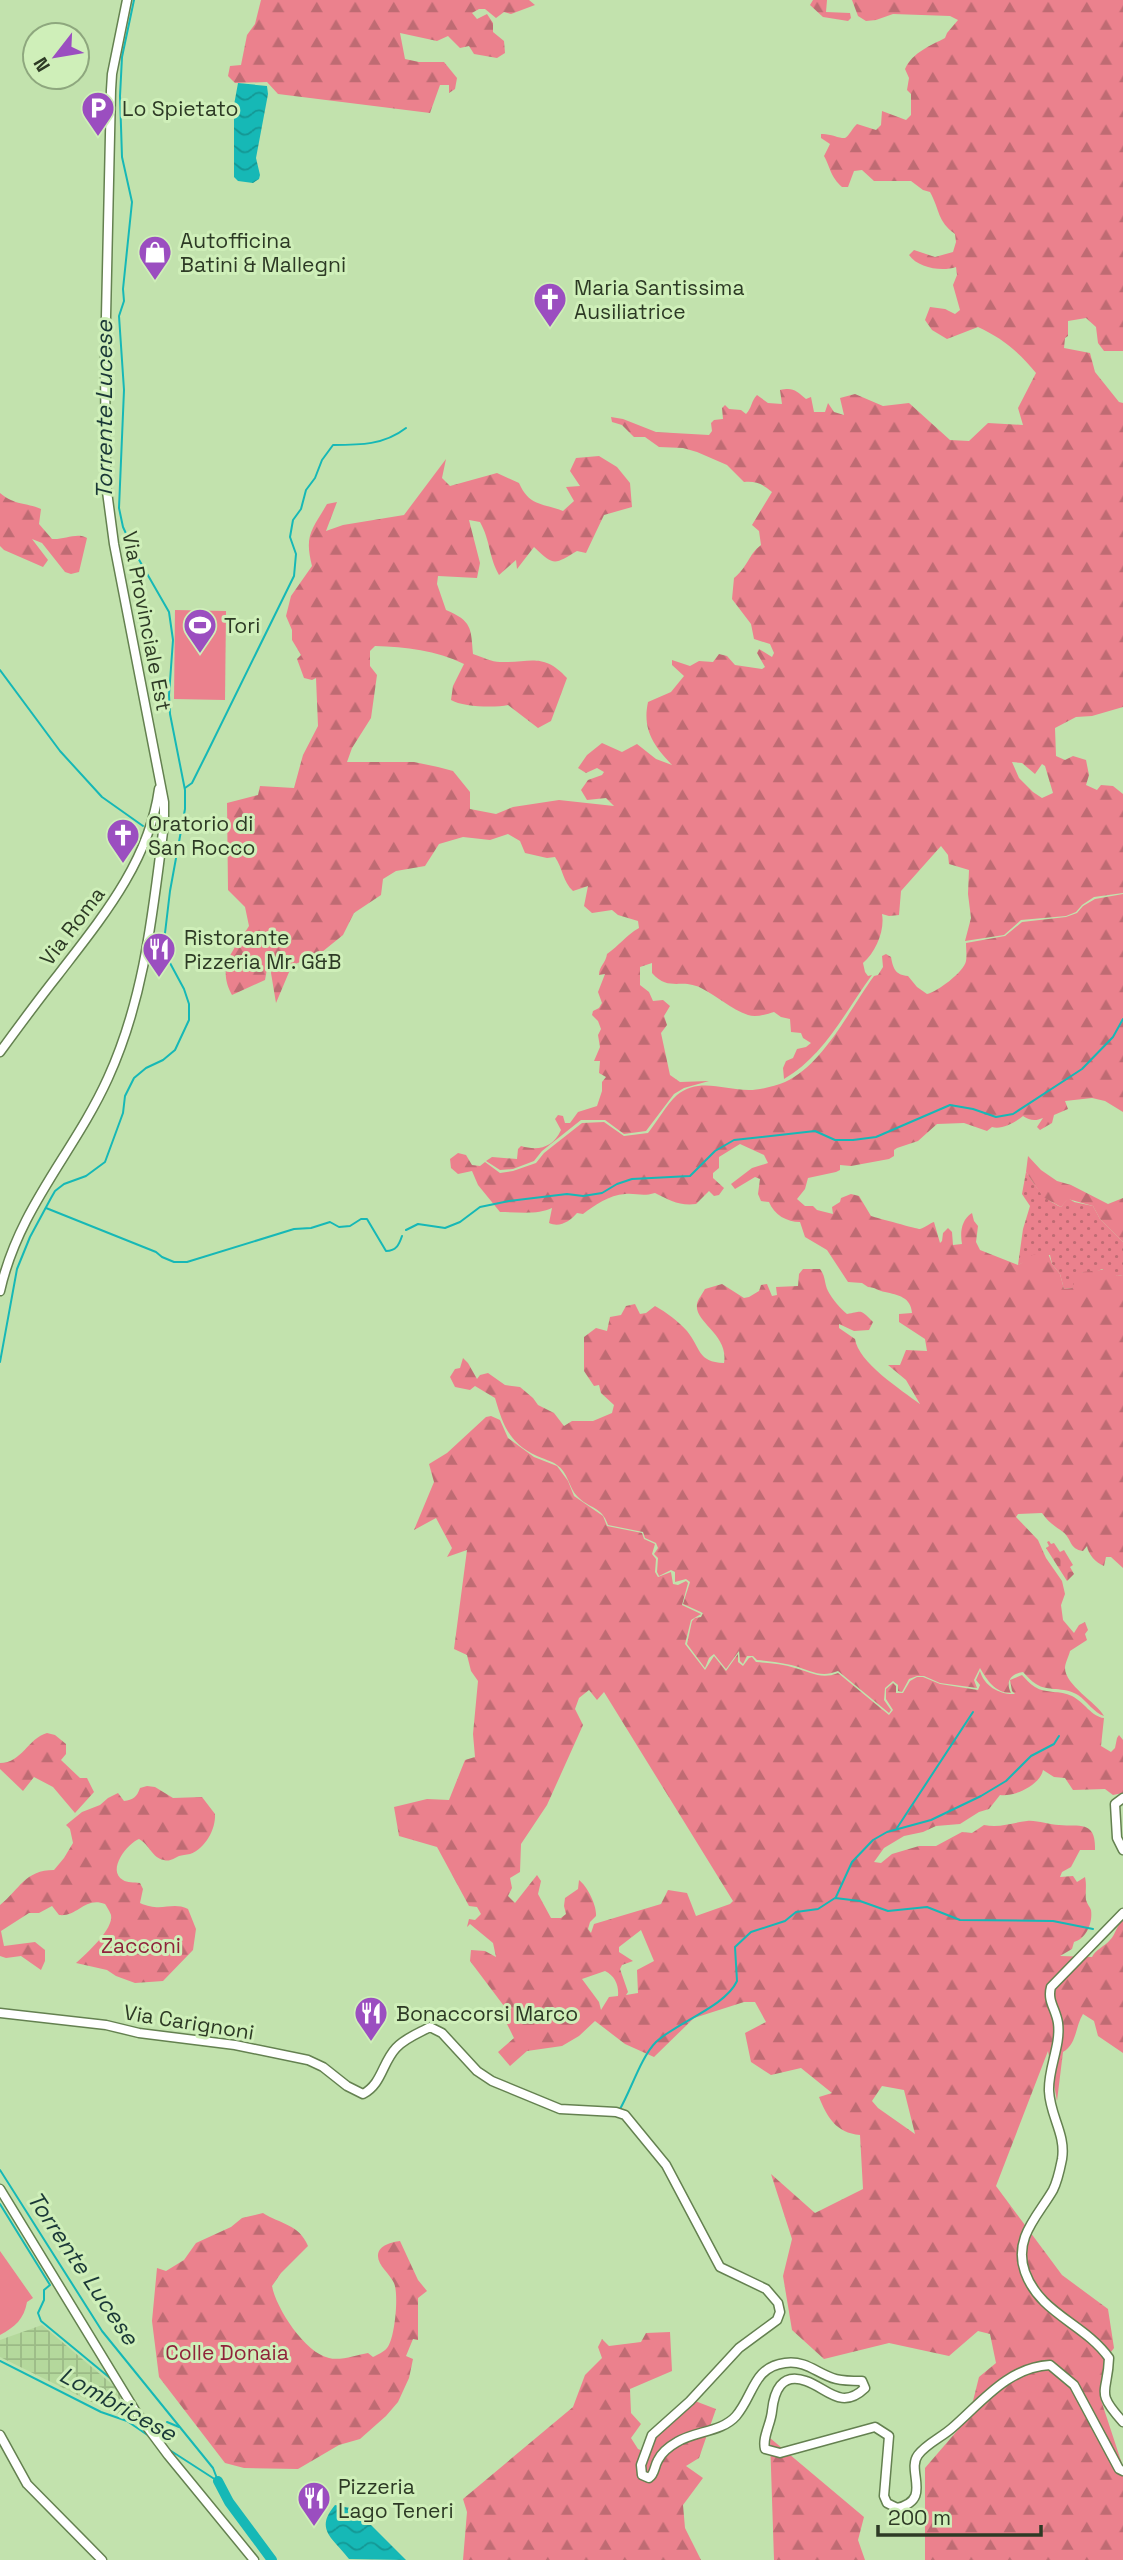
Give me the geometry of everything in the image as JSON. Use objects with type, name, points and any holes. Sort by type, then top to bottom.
[{"type":"street","name":"Via Provinciale Est","points":[[0,1291],[17,1239],[32,1206],[108,1079],[131,1022],[146,958],[164,821],[164,802],[109,513],[106,484],[105,362],[112,74],[127,0]]},
{"type":"street","name":"Via Roma","points":[[0,1052],[117,897],[150,829],[160,783]]},
{"type":"street","points":[[155,811],[164,802]]},
{"type":"street","points":[[150,829],[164,821]]},
{"type":"street","points":[[150,829],[159,833],[162,838]]},
{"type":"street","points":[[1123,1798],[1115,1804],[1116,1838],[1123,1850]]},
{"type":"street","points":[[1123,1913],[1051,1987],[1049,1995],[1058,2021],[1058,2038],[1048,2082],[1049,2096],[1063,2138],[1063,2151],[1054,2189],[1034,2217],[1022,2243],[1021,2258],[1032,2289],[1045,2305],[1076,2325],[1109,2358],[1109,2370],[1103,2388],[1107,2403],[1123,2422]]},
{"type":"street","name":"Via Carignoni","points":[[0,2013],[106,2025],[139,2033],[235,2045],[308,2060],[363,2094],[374,2085],[394,2050],[418,2032],[430,2027],[443,2033],[477,2071],[492,2081],[560,2109],[616,2112],[625,2115],[666,2165],[720,2267],[766,2289],[778,2303],[780,2312],[778,2320],[734,2352],[690,2401],[652,2435],[641,2465],[642,2475],[649,2479],[654,2475],[659,2458],[677,2442],[716,2428],[736,2417],[763,2371],[784,2363],[808,2365],[834,2379],[862,2381],[865,2388],[857,2396],[849,2398],[832,2396],[808,2381],[796,2379],[785,2382],[775,2392],[772,2400],[765,2449],[780,2453],[875,2427],[883,2430],[889,2436],[884,2496],[887,2503],[897,2508],[904,2507],[917,2490],[917,2455],[985,2396],[1017,2374],[1038,2366],[1050,2365],[1074,2385],[1119,2469],[1123,2471]]},
{"type":"street","points":[[0,2189],[152,2434],[254,2560]]},
{"type":"street","points":[[0,2435],[27,2484],[102,2560]]},
{"type":"shaded area","points":[[42,2325],[113,2385],[136,2420],[106,2409],[0,2357],[0,2340]]},
{"type":"green space","points":[[261,0],[529,0],[535,5],[511,14],[504,12],[496,18],[485,9],[472,13],[477,19],[487,14],[493,23],[493,32],[504,41],[505,53],[497,58],[474,54],[469,46],[460,48],[448,36],[437,41],[400,33],[405,59],[444,62],[457,78],[455,89],[449,93],[449,85],[440,85],[430,113],[278,94],[267,82],[235,83],[228,76],[230,66],[241,65],[247,35],[255,24]]},
{"type":"green space","points":[[813,0],[827,0],[826,12],[850,13],[851,18],[848,21],[823,17],[810,5]]},
{"type":"green space","points":[[852,0],[1123,0],[1123,351],[1104,351],[1098,343],[1096,327],[1086,318],[1068,321],[1068,336],[1065,338],[1064,348],[1090,353],[1095,372],[1119,402],[1123,403],[1123,707],[1092,716],[1076,717],[1055,728],[1056,756],[1065,760],[1073,756],[1086,760],[1089,775],[1086,785],[1097,790],[1101,785],[1113,786],[1123,794],[1123,893],[1094,897],[1076,912],[1066,916],[1021,920],[1004,935],[965,941],[971,918],[969,870],[949,864],[948,855],[941,846],[901,891],[899,915],[882,914],[879,940],[863,963],[868,976],[872,975],[822,1046],[784,1079],[783,1068],[786,1061],[793,1058],[797,1049],[811,1043],[803,1038],[801,1033],[791,1032],[790,1019],[774,1012],[758,1016],[748,1015],[694,985],[669,983],[658,979],[652,973],[652,963],[640,967],[640,985],[649,992],[653,1001],[663,1000],[670,1006],[664,1016],[667,1025],[661,1033],[670,1075],[680,1082],[709,1081],[684,1088],[674,1094],[646,1131],[624,1134],[605,1120],[581,1120],[542,1151],[534,1161],[513,1169],[500,1170],[486,1161],[492,1157],[517,1159],[521,1146],[544,1147],[554,1141],[561,1130],[555,1119],[558,1115],[563,1116],[565,1123],[570,1123],[578,1112],[597,1106],[602,1082],[606,1077],[599,1073],[600,1061],[594,1061],[600,1047],[598,1035],[601,1029],[592,1015],[602,1003],[598,992],[605,974],[599,975],[599,972],[607,954],[639,928],[638,921],[618,915],[612,910],[592,913],[584,906],[588,886],[573,891],[555,857],[525,853],[520,841],[508,834],[490,840],[463,837],[439,844],[425,866],[396,871],[383,879],[381,895],[354,913],[343,935],[317,956],[292,965],[276,1003],[271,973],[274,955],[270,952],[265,980],[232,995],[226,967],[249,926],[245,907],[228,890],[227,803],[258,795],[260,786],[294,788],[303,755],[318,726],[316,678],[304,678],[297,659],[301,655],[292,640],[292,630],[286,616],[291,596],[312,566],[309,540],[327,504],[337,502],[326,531],[343,525],[404,515],[446,459],[442,478],[450,486],[497,473],[519,483],[532,500],[563,511],[574,501],[566,487],[580,486],[570,471],[576,458],[599,456],[617,467],[630,483],[632,507],[604,515],[586,553],[577,551],[554,561],[546,558],[534,547],[517,569],[516,560],[499,575],[480,522],[469,520],[480,563],[477,578],[438,576],[437,584],[446,610],[461,618],[468,626],[473,654],[497,662],[543,662],[567,678],[551,721],[538,728],[508,705],[479,706],[451,700],[453,686],[464,664],[421,650],[375,646],[370,651],[370,666],[377,675],[371,718],[352,748],[347,762],[414,762],[453,771],[470,792],[470,809],[496,814],[513,807],[559,800],[614,806],[606,798],[587,800],[581,790],[588,780],[604,772],[597,768],[586,773],[578,768],[587,755],[602,743],[622,752],[637,744],[656,759],[672,765],[651,737],[647,712],[648,702],[671,692],[684,676],[672,665],[672,660],[690,666],[699,661],[713,662],[719,654],[727,656],[735,665],[762,669],[765,667],[757,653],[759,649],[772,657],[774,653],[770,644],[754,639],[751,624],[732,599],[734,578],[761,545],[759,531],[752,525],[772,492],[759,484],[744,482],[727,465],[697,452],[683,448],[659,447],[645,437],[634,437],[622,425],[612,422],[611,417],[656,432],[709,435],[712,431],[711,423],[723,419],[722,408],[725,405],[729,409],[741,410],[746,414],[757,395],[768,403],[782,404],[780,390],[792,389],[806,399],[811,397],[814,412],[825,412],[828,403],[834,412],[844,415],[840,398],[855,394],[883,406],[909,403],[950,440],[969,441],[988,423],[1023,425],[1018,408],[1036,373],[1023,358],[1010,346],[978,327],[947,339],[932,330],[925,320],[930,307],[945,309],[955,314],[960,310],[953,285],[957,275],[956,267],[931,268],[918,263],[909,255],[914,250],[935,257],[953,252],[955,234],[942,220],[930,192],[911,181],[874,181],[862,170],[854,171],[848,187],[842,187],[833,176],[824,156],[830,144],[821,138],[821,134],[824,134],[845,138],[857,124],[876,130],[881,125],[882,111],[906,120],[911,115],[911,94],[907,90],[909,78],[905,69],[908,63],[917,54],[945,38],[958,20],[950,16],[893,14],[866,21],[858,16]],"holes":[[[1012,762],[1022,763],[1035,774],[1042,764],[1045,766],[1053,793],[1042,798],[1033,792],[1019,778]]]},
{"type":"green space","points":[[0,493],[16,502],[41,509],[39,524],[52,539],[79,536],[87,538],[79,572],[65,572],[42,543],[32,539],[48,560],[43,567],[0,546]]},
{"type":"green space","name":"Tori","points":[[175,610],[226,611],[225,700],[174,699]]},
{"type":"green space","points":[[1123,894],[1123,1112],[1105,1101],[1092,1098],[1065,1101],[1068,1109],[1054,1115],[1052,1123],[1040,1130],[1037,1127],[1043,1118],[1033,1120],[1023,1116],[1009,1125],[992,1127],[987,1131],[964,1123],[937,1124],[918,1141],[894,1150],[894,1156],[889,1159],[851,1166],[840,1165],[840,1170],[836,1172],[808,1178],[805,1189],[797,1199],[805,1206],[813,1206],[817,1210],[833,1214],[832,1207],[840,1202],[841,1198],[851,1194],[859,1196],[871,1216],[920,1229],[934,1222],[940,1243],[948,1228],[952,1232],[953,1245],[962,1244],[962,1227],[972,1213],[978,1226],[976,1242],[980,1250],[1018,1265],[1031,1256],[1048,1253],[1060,1274],[1064,1289],[1072,1288],[1077,1276],[1083,1272],[1109,1269],[1117,1276],[1123,1275],[1123,1568],[1111,1557],[1106,1557],[1104,1566],[1101,1565],[1091,1555],[1087,1546],[1083,1551],[1075,1548],[1066,1535],[1042,1513],[1018,1514],[1016,1517],[1038,1540],[1046,1558],[1062,1581],[1065,1594],[1061,1605],[1063,1620],[1074,1633],[1079,1625],[1085,1622],[1087,1640],[1070,1651],[1066,1674],[1104,1716],[1078,1695],[1041,1686],[1023,1672],[1010,1679],[1011,1693],[996,1688],[980,1668],[974,1680],[977,1688],[940,1683],[917,1676],[909,1679],[902,1692],[898,1691],[898,1685],[893,1681],[885,1688],[884,1700],[891,1710],[889,1713],[838,1671],[816,1673],[791,1665],[757,1660],[753,1656],[747,1656],[743,1664],[739,1651],[726,1669],[714,1654],[705,1668],[687,1644],[692,1621],[703,1613],[683,1604],[690,1582],[686,1579],[675,1582],[675,1572],[671,1570],[659,1576],[658,1558],[654,1554],[658,1548],[656,1543],[645,1538],[643,1532],[608,1525],[599,1511],[577,1496],[561,1468],[527,1451],[514,1439],[504,1425],[495,1398],[475,1386],[470,1390],[455,1387],[450,1377],[455,1369],[460,1368],[463,1358],[477,1379],[488,1373],[505,1385],[520,1387],[538,1405],[554,1413],[564,1426],[572,1421],[593,1421],[612,1413],[614,1405],[601,1393],[599,1385],[594,1386],[584,1371],[584,1337],[596,1328],[607,1331],[610,1317],[621,1315],[626,1306],[635,1304],[640,1314],[655,1306],[659,1308],[687,1331],[704,1357],[724,1363],[721,1344],[698,1311],[697,1304],[705,1289],[722,1284],[744,1298],[759,1291],[761,1285],[767,1284],[772,1296],[777,1295],[776,1287],[798,1286],[799,1274],[803,1269],[820,1269],[828,1291],[847,1314],[861,1312],[873,1322],[869,1330],[854,1331],[839,1324],[839,1328],[855,1339],[858,1348],[872,1366],[920,1404],[906,1380],[888,1365],[900,1365],[906,1350],[927,1351],[925,1339],[899,1322],[899,1314],[912,1313],[909,1303],[899,1296],[862,1283],[848,1282],[827,1250],[805,1237],[800,1222],[782,1217],[774,1211],[769,1202],[761,1201],[758,1194],[760,1179],[755,1177],[735,1189],[731,1184],[752,1168],[768,1163],[764,1155],[740,1144],[719,1157],[719,1168],[713,1173],[713,1178],[724,1188],[719,1195],[714,1196],[709,1191],[696,1204],[674,1202],[655,1193],[613,1196],[583,1214],[577,1213],[568,1221],[557,1225],[549,1223],[552,1208],[534,1212],[500,1212],[478,1185],[472,1171],[458,1174],[451,1168],[450,1159],[458,1153],[466,1155],[472,1165],[480,1166],[485,1162],[500,1173],[513,1171],[536,1163],[544,1153],[582,1123],[604,1122],[624,1136],[648,1133],[673,1099],[685,1090],[712,1086],[753,1090],[785,1082],[799,1074],[824,1050],[874,976],[878,975],[883,967],[882,956],[886,954],[891,957],[897,972],[908,976],[927,994],[943,986],[960,971],[966,961],[966,943],[1005,936],[1022,922],[1066,917],[1077,913],[1095,899]]},
{"type":"green space","points":[[1028,1156],[1041,1170],[1057,1181],[1071,1185],[1108,1204],[1123,1198],[1123,1242],[1100,1219],[1093,1206],[1068,1199],[1061,1207],[1043,1197],[1026,1172]]},
{"type":"green space","points":[[1026,1172],[1041,1192],[1055,1204],[1061,1207],[1068,1198],[1093,1206],[1100,1219],[1123,1242],[1123,1275],[1117,1276],[1102,1269],[1093,1273],[1083,1272],[1072,1288],[1064,1289],[1050,1255],[1040,1255],[1018,1265],[1023,1229],[1030,1206],[1022,1194]]},
{"type":"green space","points":[[486,1417],[500,1420],[508,1438],[534,1457],[557,1466],[568,1481],[574,1496],[603,1516],[607,1526],[642,1533],[644,1539],[655,1544],[652,1554],[656,1559],[655,1572],[658,1577],[671,1572],[673,1584],[686,1581],[688,1583],[682,1605],[701,1614],[691,1620],[685,1644],[705,1670],[714,1656],[726,1671],[738,1654],[738,1662],[743,1666],[752,1657],[756,1662],[786,1666],[816,1675],[838,1673],[889,1715],[893,1710],[886,1699],[886,1689],[893,1683],[896,1693],[903,1693],[910,1681],[917,1677],[978,1690],[980,1685],[976,1680],[980,1671],[985,1681],[993,1688],[1015,1694],[1010,1680],[1022,1675],[1039,1689],[1072,1696],[1104,1718],[1101,1746],[1111,1752],[1119,1735],[1123,1740],[1123,1793],[1113,1795],[1105,1789],[1073,1790],[1065,1778],[1054,1777],[1043,1770],[1037,1781],[1026,1789],[1000,1795],[989,1809],[960,1824],[936,1826],[904,1836],[884,1848],[874,1862],[881,1863],[892,1854],[919,1846],[936,1846],[962,1832],[972,1833],[984,1825],[1000,1826],[1035,1821],[1085,1827],[1093,1834],[1095,1850],[1080,1850],[1071,1867],[1062,1872],[1060,1877],[1073,1876],[1077,1882],[1085,1877],[1086,1900],[1091,1910],[1090,1925],[1082,1938],[1074,1942],[1072,1949],[1060,1956],[1092,1957],[1112,1938],[1123,1920],[1123,2053],[1098,2036],[1094,2021],[1083,2014],[1073,2040],[1063,2052],[1057,2101],[1048,2051],[996,2186],[1062,2275],[1108,2309],[1114,2348],[1105,2360],[1100,2397],[1123,2467],[1123,2560],[925,2560],[925,2468],[969,2417],[979,2377],[996,2363],[990,2334],[978,2331],[949,2356],[889,2343],[824,2359],[792,2330],[783,2276],[792,2239],[771,2174],[815,2213],[863,2189],[860,2135],[845,2131],[834,2123],[819,2097],[832,2093],[801,2068],[771,2075],[751,2062],[745,2033],[766,2022],[755,2002],[744,2002],[694,2018],[654,2057],[625,2044],[595,2021],[579,2036],[562,2046],[527,2051],[510,2066],[498,2052],[514,2038],[507,2024],[510,2014],[470,1961],[471,1950],[485,1951],[496,1957],[493,1943],[470,1924],[467,1927],[469,1919],[475,1920],[481,1914],[477,1907],[469,1906],[437,1847],[399,1836],[394,1807],[427,1799],[449,1800],[465,1760],[475,1757],[473,1734],[478,1681],[471,1671],[467,1655],[454,1649],[467,1550],[447,1557],[452,1548],[436,1518],[414,1530],[434,1482],[429,1464],[447,1453]],"holes":[[[589,1690],[597,1700],[604,1692],[733,1901],[730,1904],[696,1916],[687,1893],[668,1890],[661,1904],[594,1924],[591,1933],[588,1929],[596,1916],[595,1907],[588,1891],[579,1880],[578,1889],[565,1898],[566,1914],[561,1918],[551,1918],[538,1894],[541,1881],[537,1875],[515,1903],[508,1896],[512,1888],[510,1878],[520,1872],[521,1844],[547,1805],[583,1725],[575,1709],[579,1698]],[[641,1930],[654,1961],[637,1970],[638,1993],[626,1995],[628,1992],[620,1969],[622,1965],[633,1961],[619,1952],[619,1947]],[[605,1971],[616,1981],[618,1996],[609,1997],[601,2010],[599,2002],[582,1979]],[[882,2086],[904,2090],[915,2134],[872,2101]]]},
{"type":"green space","points":[[1049,1541],[1054,1543],[1060,1552],[1064,1550],[1073,1565],[1070,1567],[1074,1574],[1067,1581],[1046,1548]]},
{"type":"green space","points":[[47,1733],[55,1735],[66,1744],[66,1754],[61,1760],[80,1778],[87,1778],[94,1792],[75,1813],[53,1787],[34,1777],[23,1791],[0,1769],[0,1763],[14,1759]]},
{"type":"green space","name":"Zacconi","points":[[155,1787],[173,1798],[202,1797],[215,1814],[214,1826],[208,1838],[200,1848],[190,1854],[170,1860],[160,1859],[139,1839],[120,1857],[117,1870],[118,1876],[123,1880],[140,1883],[143,1889],[140,1903],[154,1907],[176,1906],[188,1909],[196,1929],[193,1950],[163,1981],[135,1983],[107,1970],[76,1963],[98,1941],[111,1921],[106,1905],[98,1902],[87,1904],[66,1915],[59,1915],[52,1906],[39,1913],[29,1913],[1,1931],[4,1946],[35,1942],[45,1950],[45,1961],[41,1970],[21,1956],[0,1956],[0,1905],[29,1877],[54,1870],[64,1858],[73,1843],[70,1829],[66,1825],[82,1812],[100,1805],[118,1793],[127,1801],[136,1796],[140,1788]]},
{"type":"green space","name":"Colle Donaia","points":[[263,2213],[300,2233],[308,2246],[272,2286],[285,2317],[301,2339],[320,2354],[338,2359],[368,2353],[373,2357],[390,2343],[396,2297],[394,2283],[378,2259],[383,2246],[400,2241],[418,2280],[427,2291],[418,2298],[418,2340],[413,2339],[406,2356],[413,2359],[409,2378],[398,2402],[360,2439],[339,2445],[298,2469],[244,2468],[225,2463],[159,2377],[152,2321],[157,2268],[166,2271],[184,2260],[196,2243],[231,2227],[242,2218]]},
{"type":"green space","points":[[0,2251],[33,2298],[27,2302],[18,2322],[0,2335]]},
{"type":"green space","points":[[670,2332],[672,2371],[630,2389],[631,2413],[641,2424],[631,2438],[638,2449],[648,2453],[653,2435],[695,2401],[716,2409],[699,2458],[686,2466],[703,2478],[683,2505],[685,2528],[701,2560],[463,2560],[467,2512],[463,2499],[573,2407],[585,2375],[602,2358],[598,2347],[602,2339],[609,2346],[641,2342],[646,2333]]},
{"type":"green space","points":[[770,2438],[864,2517],[858,2540],[865,2560],[774,2560]]},
{"type":"water","points":[[238,83],[267,86],[268,94],[256,158],[260,175],[253,183],[238,181],[234,177],[234,105]]},
{"type":"water","points":[[335,2505],[350,2508],[406,2560],[349,2559],[326,2528],[326,2521]]},
{"type":"waterway","name":"Torrente Lucese","points":[[0,1362],[17,1269],[51,1198],[64,1184],[86,1176],[105,1162],[123,1113],[125,1096],[134,1078],[175,1050],[189,1020],[189,1004],[184,989],[163,950],[170,891],[185,809],[185,790],[170,714],[173,640],[169,612],[134,551],[123,527],[119,508],[124,390],[119,316],[124,301],[132,202],[122,157],[120,96],[122,57],[134,0]]},
{"type":"waterway","points":[[185,788],[192,783],[294,576],[296,554],[290,537],[293,520],[301,509],[306,490],[315,478],[322,460],[333,445],[380,441],[406,428]]},
{"type":"waterway","points":[[0,670],[60,751],[102,797],[143,826]]},
{"type":"waterway","points":[[166,843],[176,850]]},
{"type":"waterway","points":[[406,1230],[418,1224],[445,1228],[460,1222],[480,1207],[509,1201],[567,1194],[583,1196],[602,1193],[632,1179],[690,1176],[715,1151],[734,1140],[815,1131],[835,1140],[876,1137],[950,1105],[996,1117],[1013,1114],[1082,1069],[1113,1037],[1123,1019]]},
{"type":"waterway","points":[[46,1208],[156,1252],[174,1262],[187,1262],[294,1229],[311,1228],[330,1222],[339,1227],[367,1219],[386,1251],[397,1247],[402,1236]]},
{"type":"waterway","points":[[897,1828],[973,1712]]},
{"type":"waterway","points":[[836,1897],[852,1862],[873,1840],[887,1832],[931,1820],[981,1796],[1006,1781],[1031,1756],[1054,1744],[1059,1736]]},
{"type":"waterway","points":[[620,2109],[641,2065],[656,2042],[712,2006],[731,1990],[737,1981],[735,1947],[751,1932],[785,1921],[796,1912],[818,1909],[835,1898],[860,1901],[888,1911],[927,1907],[960,1920],[1053,1921],[1093,1929]]},
{"type":"waterway","name":"Torrente Lucese","points":[[0,2170],[102,2331],[213,2468],[218,2481]]},
{"type":"waterway","points":[[0,2204],[50,2285],[44,2290],[44,2300],[38,2313],[41,2321],[110,2378]]},
{"type":"waterway","name":"Lombricese","points":[[0,2361],[101,2412],[127,2421],[149,2436]]},
{"type":"waterway","name":"Torrente Lucese","points":[[167,2422],[179,2427]]},
{"type":"waterway","name":"Lombricese","points":[[168,2449],[216,2480]]},
{"type":"waterway","points":[[218,2481],[229,2502],[272,2560]]},
{"type":"place","name":"Lo Spietato","points":[[98,138]]},
{"type":"place","name":"Autofficina Batini & Mallegni","points":[[155,282]]},
{"type":"place","name":"Maria Santissima Ausiliatrice","points":[[550,329]]},
{"type":"place","name":"Tori","points":[[200,655]]},
{"type":"place","name":"Oratorio di San Rocco","points":[[123,865]]},
{"type":"place","name":"Ristorante Pizzeria Mr. G&B","points":[[159,979]]},
{"type":"place","name":"Bonaccorsi Marco","points":[[371,2043]]},
{"type":"place","name":"Pizzeria Lago Teneri","points":[[314,2528]]}]
